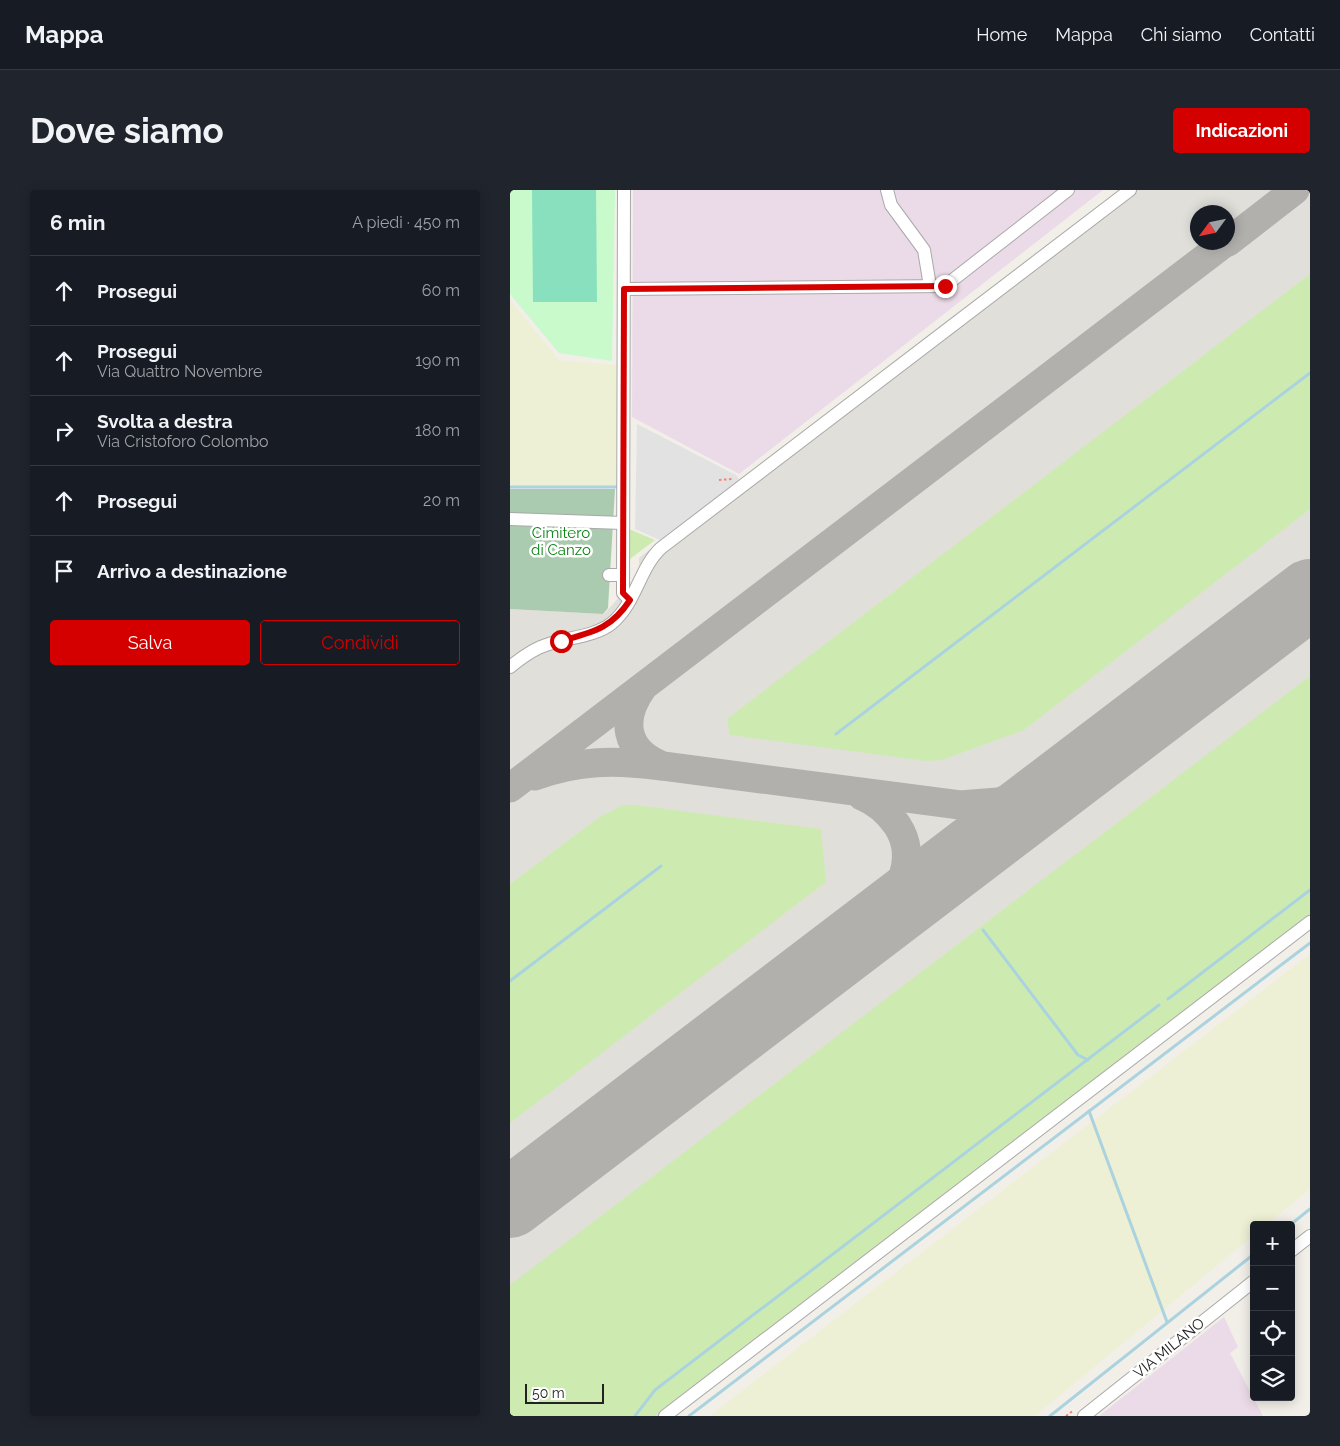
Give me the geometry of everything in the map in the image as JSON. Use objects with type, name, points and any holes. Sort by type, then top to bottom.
[{"type":"street","points":[[624,190],[623,575],[626,597]]},
{"type":"street","points":[[887,190],[891,205],[924,250],[930,286]]},
{"type":"street","points":[[624,289],[907,288],[945,286],[1068,190]]},
{"type":"street","points":[[510,667],[531,652],[547,645],[603,628],[622,613],[626,597],[661,548],[1130,190]]},
{"type":"street","points":[[510,518],[623,523]]},
{"type":"street","points":[[609,575],[623,575]]},
{"type":"street","points":[[665,1416],[1310,922]]},
{"type":"street","points":[[1295,1248],[1310,1236]]},
{"type":"street","name":"VIA MILANO","points":[[1084,1416],[1250,1284]]},
{"type":"shaded area","points":[[633,190],[1103,190],[739,474],[632,417]]},
{"type":"shaded area","points":[[1120,190],[1310,190],[1310,930],[674,1416],[510,1416],[510,609],[604,614],[639,575],[639,558]]},
{"type":"shaded area","points":[[637,424],[736,475],[740,480],[662,541],[635,529]]},
{"type":"shaded area","points":[[1224,1317],[1238,1347],[1230,1353],[1250,1391],[1250,1401],[1255,1401],[1263,1416],[1099,1416]]},
{"type":"green space","points":[[510,190],[615,190],[612,361],[559,353],[510,294]]},
{"type":"green space","points":[[532,190],[596,190],[597,302],[533,302]]},
{"type":"green space","points":[[1310,274],[1310,509],[1024,730],[942,760],[926,761],[730,735],[727,719]]},
{"type":"green space","points":[[510,300],[559,360],[618,365],[616,486],[510,485]]},
{"type":"green space","name":"Cimitero di Canzo","points":[[510,489],[615,489],[608,608],[603,614],[510,609]]},
{"type":"green space","points":[[629,529],[655,540],[630,559]]},
{"type":"green space","points":[[1310,676],[1310,917],[654,1416],[510,1416],[510,1285]]},
{"type":"green space","points":[[623,805],[821,829],[826,882],[510,1123],[510,884],[598,818]]},
{"type":"green space","points":[[1310,954],[1310,1189],[1271,1221],[1250,1221],[1250,1238],[1035,1416],[709,1416]]},
{"type":"waterway","points":[[836,734],[1310,373]]},
{"type":"waterway","points":[[510,487],[619,487]]},
{"type":"waterway","points":[[510,981],[661,866]]},
{"type":"waterway","points":[[1168,999],[1310,890]]},
{"type":"waterway","points":[[983,930],[1078,1055],[1088,1060]]},
{"type":"waterway","points":[[689,1416],[1310,943]]},
{"type":"waterway","points":[[635,1416],[655,1390],[1159,1005]]},
{"type":"waterway","points":[[1089,1111],[1167,1322]]},
{"type":"waterway","points":[[1295,1221],[1310,1209]]},
{"type":"waterway","points":[[1050,1416],[1250,1257]]},
{"type":"taxiway","points":[[1235,237],[1295,190]]},
{"type":"taxiway","points":[[510,788],[1216,250]]},
{"type":"taxiway","points":[[643,687],[631,711],[630,733],[633,743],[640,752],[650,760],[663,766],[960,805],[998,802],[1034,791],[1074,774]]},
{"type":"taxiway","points":[[535,776],[582,764],[612,762],[660,766]]},
{"type":"taxiway","points":[[862,796],[877,804],[894,820],[904,839],[907,853],[905,867],[895,893],[869,929]]},
{"type":"runway","points":[[510,1203],[1310,594]]},
{"type":"route","points":[[561,641],[603,628],[612,623],[622,613],[630,600],[623,593],[624,289],[907,288],[945,286]]}]
